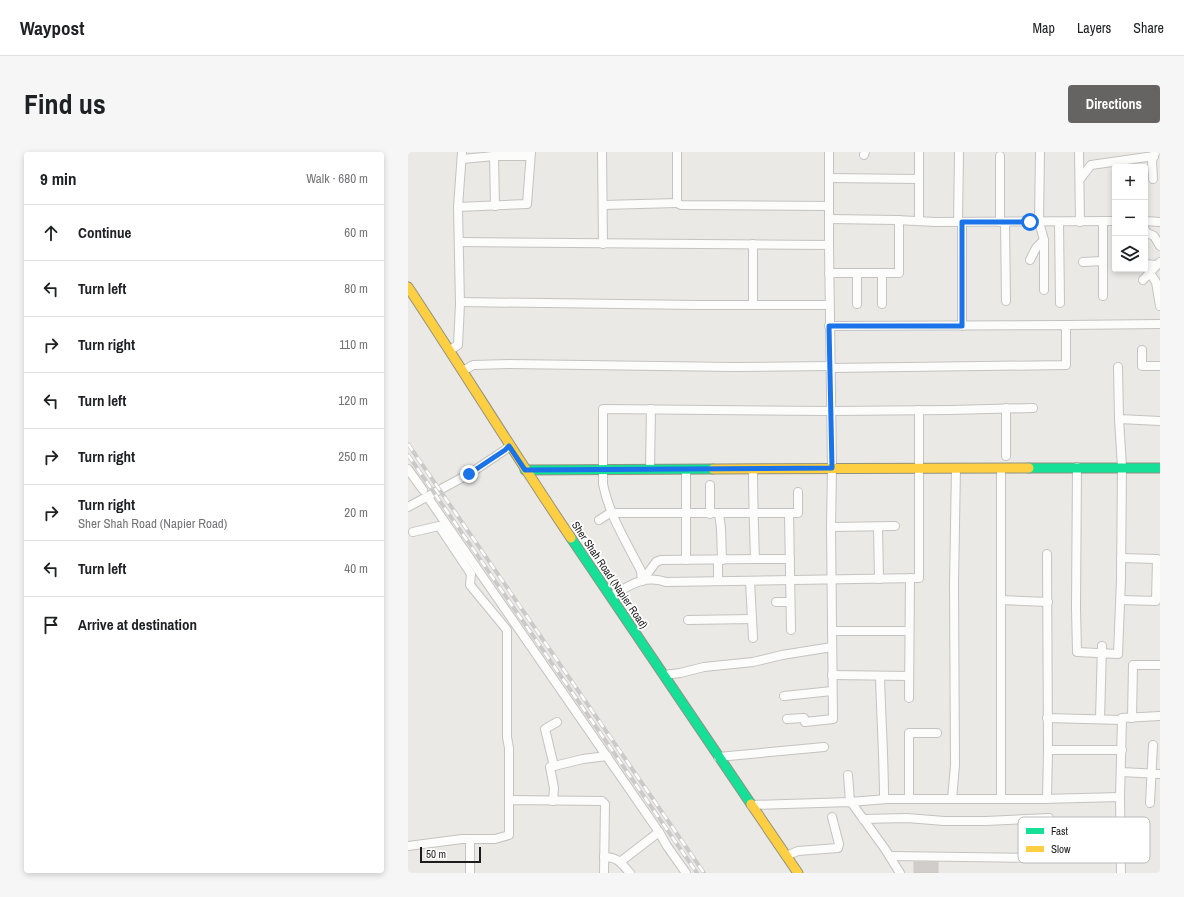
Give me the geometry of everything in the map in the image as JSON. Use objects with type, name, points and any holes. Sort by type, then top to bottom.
[{"type":"main road","name":"Sher Shah Road (Napier Road)","points":[[408,287],[413,303],[507,448],[661,677],[789,873]]},
{"type":"main road","name":"Sher Shah Road (Napier Road)","points":[[413,303],[450,350],[507,448],[525,470],[600,587],[611,596],[661,677],[718,756],[798,873]]},
{"type":"main road","points":[[525,470],[1076,467],[1160,468]]},
{"type":"street","points":[[602,152],[603,244]]},
{"type":"street","points":[[677,152],[677,203]]},
{"type":"street","points":[[787,719],[804,718],[805,722],[833,719],[830,527],[832,468],[829,326],[829,152]]},
{"type":"street","points":[[919,152],[919,221]]},
{"type":"street","points":[[959,152],[962,326]]},
{"type":"street","points":[[1040,152],[1039,222],[1044,240],[1044,290]]},
{"type":"street","points":[[1079,152],[1080,222]]},
{"type":"street","points":[[450,350],[458,345],[460,302],[458,208],[462,155],[494,156],[531,154],[527,204],[458,208]]},
{"type":"street","points":[[1080,179],[1091,165],[1155,154]]},
{"type":"street","points":[[1153,178],[1152,161],[1155,154]]},
{"type":"street","points":[[494,156],[495,206]]},
{"type":"street","points":[[1000,156],[1006,301]]},
{"type":"street","points":[[1079,162],[1088,168]]},
{"type":"street","points":[[829,178],[919,179]]},
{"type":"street","points":[[603,205],[677,203],[682,205],[829,206]]},
{"type":"street","points":[[829,219],[960,222],[1112,221]]},
{"type":"street","points":[[829,273],[899,273],[899,220]]},
{"type":"street","points":[[1103,221],[1103,296]]},
{"type":"street","points":[[1148,221],[1160,222]]},
{"type":"street","points":[[1059,222],[1060,303]]},
{"type":"street","points":[[1148,233],[1154,236],[1160,246]]},
{"type":"street","points":[[1030,260],[1036,248],[1044,240]]},
{"type":"street","points":[[459,242],[829,245]]},
{"type":"street","points":[[753,244],[753,305]]},
{"type":"street","points":[[1083,262],[1103,261]]},
{"type":"street","points":[[1143,280],[1158,264]]},
{"type":"street","points":[[857,273],[857,304]]},
{"type":"street","points":[[882,273],[882,304]]},
{"type":"street","points":[[1150,273],[1158,284],[1160,306]]},
{"type":"street","points":[[460,302],[829,305]]},
{"type":"street","points":[[829,326],[1160,324]]},
{"type":"street","points":[[463,371],[473,365],[509,364],[735,367],[1066,365],[1066,325]]},
{"type":"street","points":[[1142,350],[1142,366],[1160,366]]},
{"type":"street","points":[[1076,467],[1077,652],[1102,649],[1118,654],[1121,600],[1122,467],[1118,367]]},
{"type":"street","points":[[1006,408],[1006,456]]},
{"type":"street","points":[[642,580],[641,571],[612,513],[603,484],[603,409],[831,411],[1033,408]]},
{"type":"street","points":[[650,469],[651,409]]},
{"type":"street","points":[[611,596],[632,583],[657,578],[666,582],[919,578],[919,410]]},
{"type":"street","points":[[1119,419],[1160,421]]},
{"type":"street","points":[[408,507],[435,494],[469,474],[507,448]]},
{"type":"street","points":[[952,799],[955,765],[954,584],[956,468]]},
{"type":"street","points":[[1001,468],[1002,799]]},
{"type":"street","points":[[408,469],[423,490]]},
{"type":"street","points":[[686,469],[686,560]]},
{"type":"street","points":[[753,469],[755,559]]},
{"type":"street","points":[[710,485],[710,514]]},
{"type":"street","points":[[599,520],[612,513],[798,513],[798,492]]},
{"type":"street","points":[[429,499],[686,873]]},
{"type":"street","points":[[789,513],[791,630]]},
{"type":"street","points":[[718,581],[721,528],[719,514]]},
{"type":"street","points":[[408,846],[470,839],[495,838],[508,835],[509,800],[509,748],[507,737],[507,630],[470,585],[471,574],[439,526],[413,532]]},
{"type":"street","points":[[830,527],[895,526]]},
{"type":"street","points":[[878,527],[879,579]]},
{"type":"street","points":[[1047,554],[1047,799]]},
{"type":"street","points":[[1121,558],[1159,559],[1156,601],[1121,600]]},
{"type":"street","points":[[642,580],[656,562],[661,560],[790,559]]},
{"type":"street","points":[[909,698],[910,578]]},
{"type":"street","points":[[750,581],[753,638]]},
{"type":"street","points":[[1001,600],[1048,602]]},
{"type":"street","points":[[776,602],[790,602]]},
{"type":"street","points":[[688,620],[752,619]]},
{"type":"street","points":[[832,631],[910,631]]},
{"type":"street","points":[[661,677],[704,667],[753,662],[782,655],[832,647]]},
{"type":"street","points":[[1100,719],[1102,649]]},
{"type":"street","points":[[1132,718],[1133,665],[1160,665]]},
{"type":"street","points":[[832,675],[909,676]]},
{"type":"street","points":[[880,676],[884,799]]},
{"type":"street","points":[[784,696],[832,690]]},
{"type":"street","points":[[1047,718],[1122,720],[1160,716]]},
{"type":"street","points":[[1120,817],[1122,720]]},
{"type":"street","points":[[554,766],[545,729],[557,722]]},
{"type":"street","points":[[909,799],[909,733],[937,733]]},
{"type":"street","points":[[1150,804],[1156,774],[1153,745]]},
{"type":"street","points":[[718,756],[824,747]]},
{"type":"street","points":[[1048,750],[1122,750]]},
{"type":"street","points":[[553,801],[554,788],[550,767],[607,756]]},
{"type":"street","points":[[1121,772],[1156,774]]},
{"type":"street","points":[[848,775],[850,802],[864,819],[900,873]]},
{"type":"street","points":[[751,805],[850,802],[884,799],[1047,799],[1120,797]]},
{"type":"street","points":[[509,800],[602,801],[605,804],[604,873]]},
{"type":"street","points":[[786,856],[798,851],[838,848],[839,844],[832,816]]},
{"type":"street","points":[[864,819],[907,818],[944,821],[1018,819]]},
{"type":"street","points":[[620,862],[659,832]]},
{"type":"street","points":[[470,839],[470,873]]},
{"type":"street","points":[[890,856],[1018,858]]},
{"type":"street","points":[[604,857],[614,857],[630,873]]},
{"type":"street","points":[[1121,863],[1121,873]]},
{"type":"building","points":[[914,862],[938,862],[938,873],[914,873]]},
{"type":"railway","points":[[408,444],[704,873]]},
{"type":"railway","points":[[408,455],[697,873]]},
{"type":"traffic: fast","points":[[1029,468],[1160,468]]},
{"type":"traffic: fast","points":[[525,470],[713,469]]},
{"type":"traffic: fast","points":[[571,538],[751,804]]},
{"type":"traffic: slow","points":[[408,287],[571,538]]},
{"type":"traffic: slow","points":[[713,469],[1029,468]]},
{"type":"traffic: slow","points":[[751,804],[798,873]]},
{"type":"route","points":[[469,474],[509,446],[525,470],[832,468],[829,326],[962,326],[962,222],[1030,222]]}]
